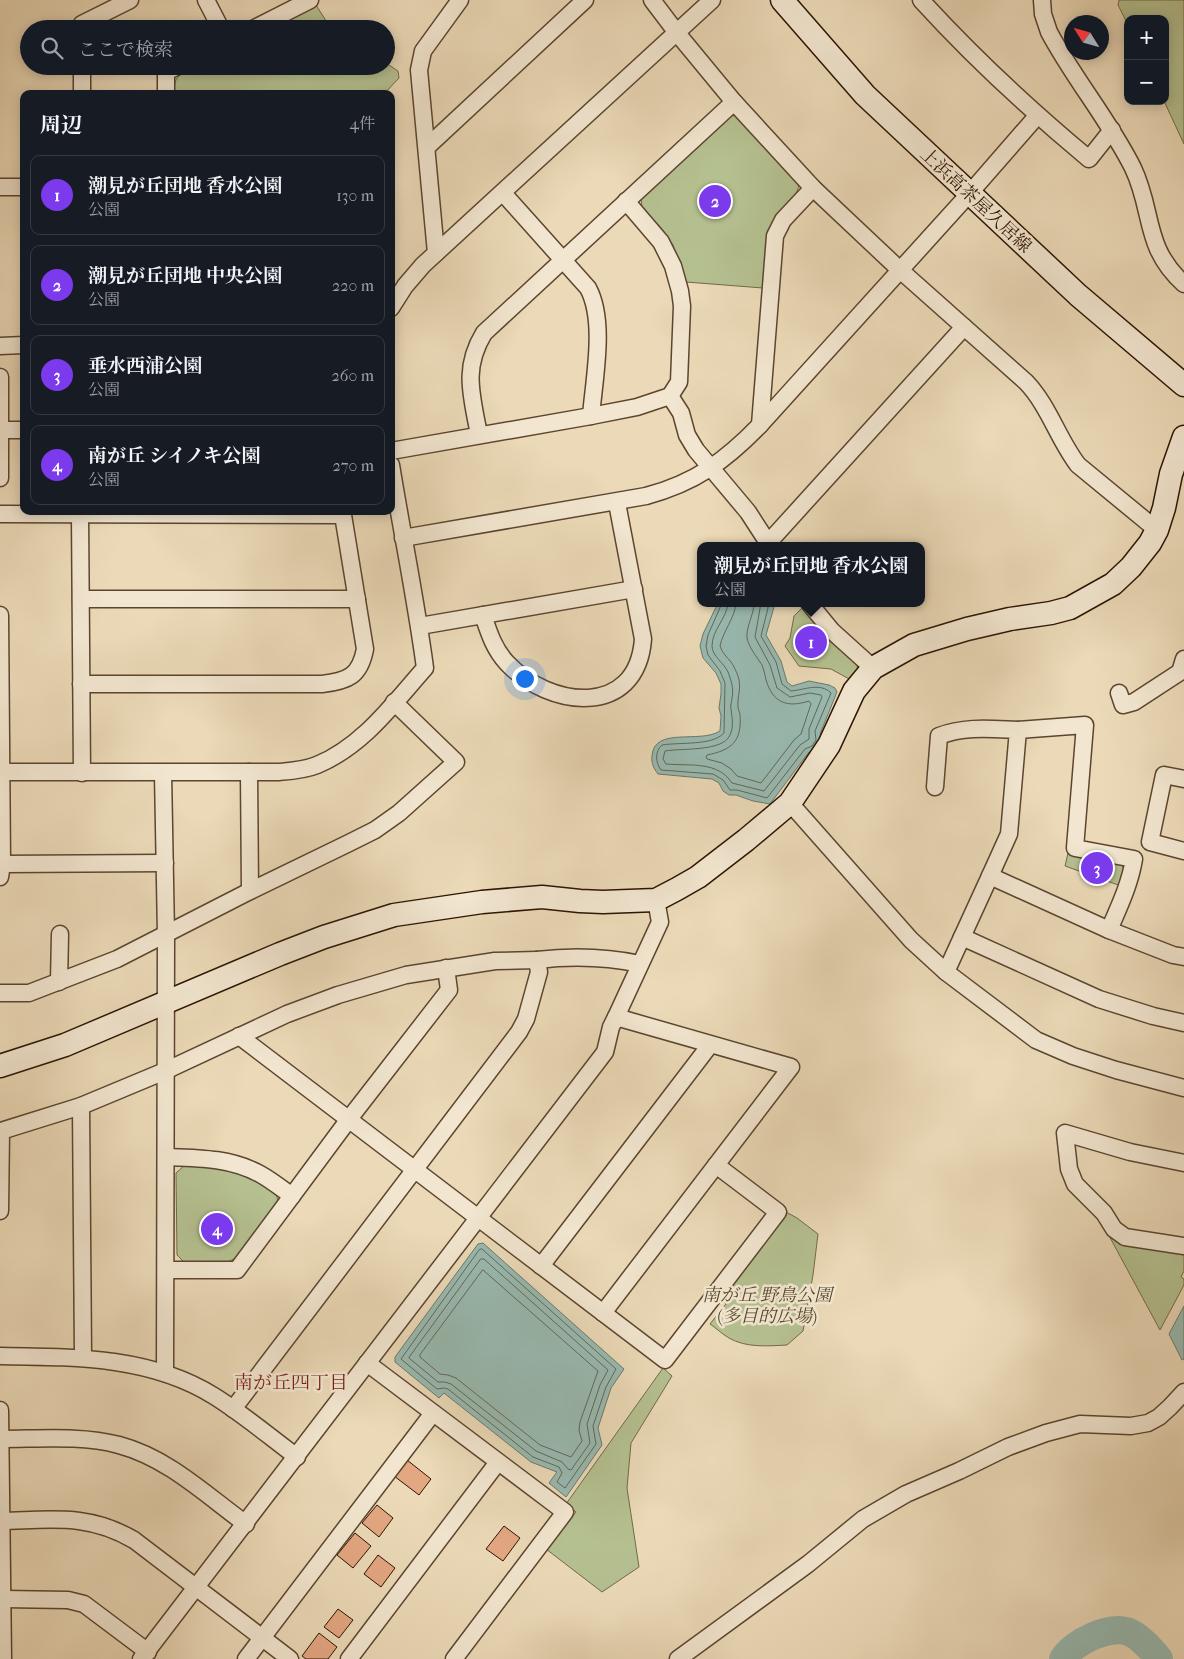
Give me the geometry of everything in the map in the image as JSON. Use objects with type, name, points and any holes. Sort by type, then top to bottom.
[{"type":"street","points":[[90,20],[130,0]]},
{"type":"street","points":[[206,0],[216,20]]},
{"type":"street","points":[[271,20],[310,0]]},
{"type":"street","points":[[436,253],[419,70],[423,51],[460,0]]},
{"type":"street","points":[[426,147],[585,0]]},
{"type":"street","points":[[652,0],[676,33],[734,102],[813,188],[900,270],[1026,382],[1037,394],[1069,454],[1078,465],[1157,530]]},
{"type":"street","points":[[395,302],[405,286],[436,253],[503,194],[712,0]]},
{"type":"street","name":"上浜高茶屋久居線","points":[[782,0],[865,95],[1078,295],[1184,386]]},
{"type":"street","points":[[921,0],[977,59],[1037,116],[1089,159],[1112,130]]},
{"type":"street","points":[[1042,0],[1046,25],[1054,41],[1112,130],[1133,168],[1141,188],[1155,244],[1168,268],[1184,284]]},
{"type":"street","points":[[82,75],[82,90]]},
{"type":"street","points":[[166,75],[166,90]]},
{"type":"street","points":[[479,435],[470,378],[471,365],[478,343],[492,325],[562,259],[734,102]]},
{"type":"street","points":[[403,538],[616,503],[664,491],[712,468],[731,454],[760,425],[1037,116]]},
{"type":"street","points":[[0,187],[20,187]]},
{"type":"street","points":[[760,425],[775,236],[783,220],[813,188]]},
{"type":"street","points":[[503,194],[588,288],[595,306],[598,330],[591,416]]},
{"type":"street","points":[[395,450],[637,407],[670,396],[679,382],[682,306],[678,284],[673,266],[661,242],[626,201]]},
{"type":"street","points":[[771,542],[964,327]]},
{"type":"street","points":[[0,346],[20,346]]},
{"type":"street","points":[[0,377],[0,478]]},
{"type":"street","points":[[670,396],[681,413],[688,435],[702,459],[712,468],[748,512],[768,542]]},
{"type":"street","points":[[0,430],[20,430]]},
{"type":"street","points":[[0,1066],[65,1045],[332,934],[394,916],[482,902],[542,897],[580,902],[656,900],[698,877],[790,803],[829,745],[854,691],[872,668],[914,645],[967,629],[1010,619],[1051,614],[1070,608],[1112,584],[1131,566],[1150,543],[1157,530],[1171,474],[1184,437]]},
{"type":"street","points":[[0,772],[279,772],[316,766],[350,747],[363,736],[425,668],[420,626],[395,489]]},
{"type":"street","points":[[483,615],[492,642],[499,654],[528,680],[547,691],[588,699],[601,698],[624,684],[633,673],[639,660],[643,639],[616,503]]},
{"type":"street","points":[[0,514],[20,514]]},
{"type":"street","points":[[80,515],[82,773]]},
{"type":"street","points":[[81,684],[312,684],[342,681],[351,677],[363,660],[365,649],[342,515]]},
{"type":"street","points":[[420,626],[634,589]]},
{"type":"street","points":[[81,599],[357,598]]},
{"type":"street","points":[[813,607],[832,631],[872,668]]},
{"type":"street","points":[[0,615],[1,871],[165,863]]},
{"type":"street","points":[[1119,693],[1122,705],[1134,702],[1180,672],[1184,659]]},
{"type":"street","points":[[0,993],[29,993],[117,959],[375,830],[399,813],[456,762],[394,702]]},
{"type":"street","points":[[935,787],[939,736],[952,731],[971,728],[1018,730],[1085,725],[1075,848],[1134,859],[1127,888],[1109,930]]},
{"type":"street","points":[[946,972],[1009,834],[1018,730]]},
{"type":"street","points":[[249,772],[250,891]]},
{"type":"street","points":[[164,773],[166,935],[165,1373]]},
{"type":"street","points":[[1184,779],[1164,775],[1150,842],[1184,851]]},
{"type":"street","points":[[790,803],[912,940],[946,972],[1036,1040],[1073,1056],[1116,1070],[1184,1088]]},
{"type":"street","points":[[990,876],[1109,930],[1173,955],[1184,957]]},
{"type":"street","points":[[2,1599],[68,1600],[84,1604],[145,1656],[605,1052],[611,1028],[660,922],[656,900]]},
{"type":"street","points":[[58,982],[60,934]]},
{"type":"street","points":[[962,937],[1099,999],[1153,1016],[1184,1023]]},
{"type":"street","points":[[0,1211],[1,1131],[81,1106],[165,1071],[287,1014],[338,995],[406,975],[495,961],[537,960],[557,957],[623,960],[640,964]]},
{"type":"street","points":[[233,1409],[519,1032],[526,1019],[539,972],[537,960]]},
{"type":"street","points":[[166,1270],[237,1270],[349,1119],[450,990],[446,968]]},
{"type":"street","points":[[603,1313],[791,1067],[616,1017]]},
{"type":"street","points":[[239,1036],[665,1360],[778,1212],[716,1165]]},
{"type":"street","points":[[541,1266],[710,1045]]},
{"type":"street","points":[[81,1106],[83,1357]]},
{"type":"street","points":[[1184,1164],[1130,1152],[1065,1133],[1069,1169],[1075,1184],[1104,1213],[1114,1229],[1125,1237],[1184,1246]]},
{"type":"street","points":[[166,1156],[210,1158],[236,1164],[261,1174],[292,1196]]},
{"type":"street","points":[[0,1356],[83,1357],[135,1365],[165,1373],[214,1395],[297,1458]]},
{"type":"street","points":[[368,1363],[565,1512],[454,1659]]},
{"type":"street","points":[[678,1659],[808,1564],[863,1519],[906,1494],[1008,1447],[1046,1433],[1080,1424],[1131,1426],[1148,1423],[1159,1417],[1184,1392]]},
{"type":"street","points":[[0,1410],[3,1659]]},
{"type":"street","points":[[246,1659],[433,1413]]},
{"type":"street","points":[[1,1439],[80,1439],[120,1446],[161,1462],[246,1524]]},
{"type":"street","points":[[349,1659],[498,1462]]},
{"type":"street","points":[[1,1521],[69,1520],[94,1523],[117,1530],[134,1540],[290,1659]]},
{"type":"green space","points":[[1119,0],[1184,0],[1184,144],[1166,105],[1169,105],[1169,15],[1124,15],[1124,17],[1118,5]]},
{"type":"green space","points":[[316,5],[325,20],[287,20]]},
{"type":"green space","points":[[395,69],[398,71],[399,78],[388,90],[174,90],[179,76],[395,75]]},
{"type":"green space","points":[[727,115],[737,116],[799,183],[795,195],[767,232],[763,288],[686,282],[673,245],[662,229],[642,207],[641,198]]},
{"type":"green space","points":[[803,607],[856,663],[859,671],[851,680],[831,669],[799,666],[785,646],[790,638],[794,616]]},
{"type":"green space","points":[[1068,853],[1120,863],[1125,870],[1121,886],[1065,866]]},
{"type":"green space","points":[[185,1165],[214,1166],[247,1175],[276,1193],[278,1202],[236,1258],[225,1263],[184,1262],[177,1255],[176,1173]]},
{"type":"green space","name":"南が丘 野鳥公園 (多目的広場)","points":[[786,1212],[818,1234],[803,1331],[787,1345],[757,1346],[736,1341],[710,1324],[726,1304],[721,1299]]},
{"type":"green space","points":[[1107,1232],[1184,1252],[1184,1271],[1181,1277],[1184,1279],[1184,1285],[1160,1330]]},
{"type":"green space","points":[[663,1368],[672,1376],[631,1443],[627,1488],[639,1567],[602,1592],[546,1549],[576,1512],[566,1504]]},
{"type":"water","points":[[716,607],[774,607],[766,635],[781,661],[787,682],[792,686],[809,681],[829,685],[835,688],[837,692],[820,734],[825,737],[813,753],[809,752],[770,804],[736,795],[729,795],[723,791],[719,783],[712,779],[658,774],[652,763],[655,747],[661,741],[669,738],[711,735],[720,731],[721,684],[716,673],[703,658],[700,646],[703,634]]},
{"type":"water","points":[[483,1243],[624,1369],[611,1388],[598,1428],[602,1445],[566,1497],[549,1483],[557,1472],[531,1462],[444,1393],[439,1398],[395,1362],[395,1357],[478,1244]]},
{"type":"water","points":[[1184,1306],[1184,1359],[1182,1360],[1169,1334]]},
{"type":"building","points":[[407,1460],[431,1479],[419,1495],[394,1476]]},
{"type":"building","points":[[377,1505],[393,1518],[379,1537],[362,1523]]},
{"type":"building","points":[[504,1526],[520,1538],[503,1561],[486,1549]]},
{"type":"building","points":[[355,1533],[371,1546],[353,1568],[337,1555]]},
{"type":"building","points":[[378,1555],[395,1568],[381,1587],[364,1574]]},
{"type":"building","points":[[338,1609],[353,1620],[339,1638],[324,1627]]},
{"type":"building","points":[[319,1633],[337,1647],[328,1659],[306,1659],[302,1656]]},
{"type":"waterway","points":[[1063,1659],[1075,1646],[1094,1636],[1114,1630],[1135,1635],[1159,1659]]},
{"type":"place","name":"潮見が丘団地 中央公園","points":[[715,201]]},
{"type":"place","name":"潮見が丘団地 香水公園","points":[[811,642]]},
{"type":"place","name":"垂水西浦公園","points":[[1097,868]]},
{"type":"place","name":"南が丘 シイノキ公園","points":[[217,1229]]},
{"type":"district","name":"南が丘四丁目","points":[[291,1382]]}]
